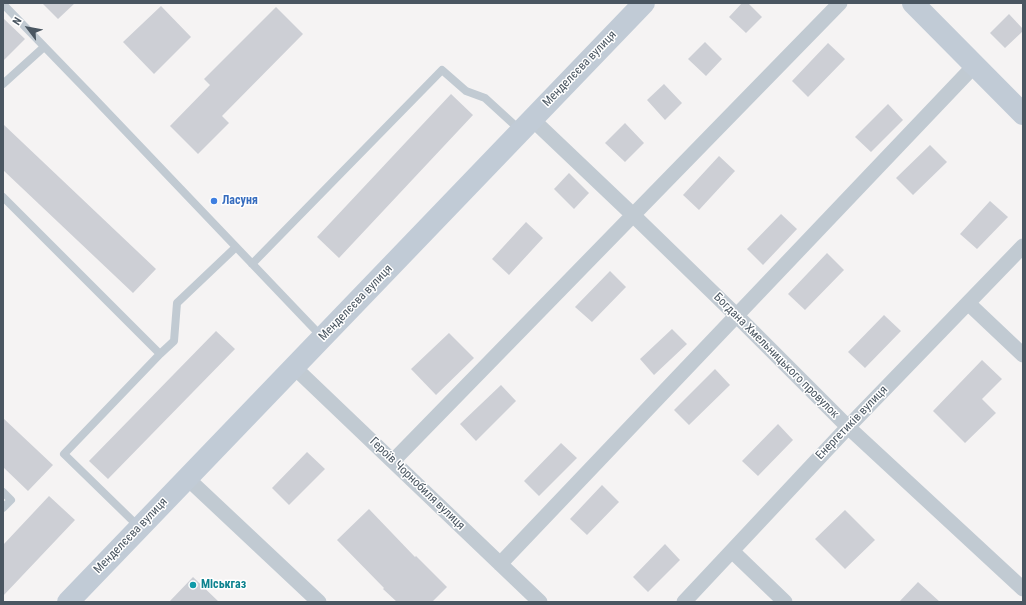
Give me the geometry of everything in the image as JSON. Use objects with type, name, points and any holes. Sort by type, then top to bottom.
[{"type":"street","name":"Менделєєва вулиця","points":[[68,602],[644,3]]},
{"type":"street","points":[[393,461],[840,3]]},
{"type":"street","points":[[913,3],[1023,114]]},
{"type":"street","points":[[500,564],[975,65]]},
{"type":"street","name":"Богдана Хмельницького провулок","points":[[527,125],[633,215],[848,427],[1023,590]]},
{"type":"street","name":"Енергетиків вулиця","points":[[684,602],[848,427],[1023,246]]},
{"type":"street","points":[[968,303],[1023,355]]},
{"type":"street","name":"Героїв Чорнобиля вулиця","points":[[294,367],[540,602]]},
{"type":"street","points":[[187,478],[319,602]]},
{"type":"street","points":[[732,551],[786,602]]},
{"type":"lane","points":[[3,4],[322,338]]},
{"type":"lane","points":[[3,84],[44,47]]},
{"type":"lane","points":[[252,264],[442,70],[466,91],[485,98],[527,125]]},
{"type":"lane","points":[[3,197],[160,354]]},
{"type":"lane","points":[[139,528],[64,454],[174,341],[176,303],[236,247]]},
{"type":"lane","points":[[3,492],[11,500],[3,508]]},
{"type":"building","points":[[42,3],[75,3],[58,19]]},
{"type":"building","points":[[742,3],[748,3],[762,17],[746,33],[729,17]]},
{"type":"building","points":[[161,6],[191,37],[154,74],[123,42]]},
{"type":"building","points":[[276,7],[303,34],[222,116],[229,123],[198,154],[170,126],[210,85],[204,79]]},
{"type":"building","points":[[1009,14],[1023,29],[1023,31],[1005,48],[990,33]]},
{"type":"building","points":[[3,18],[25,39],[3,61]]},
{"type":"building","points":[[705,42],[722,59],[706,76],[688,59]]},
{"type":"building","points":[[828,43],[845,59],[808,97],[792,81]]},
{"type":"building","points":[[664,84],[682,103],[665,120],[647,100]]},
{"type":"building","points":[[451,94],[473,115],[339,258],[317,237]]},
{"type":"building","points":[[888,104],[903,120],[871,152],[855,137]]},
{"type":"building","points":[[625,123],[644,143],[625,162],[605,143]]},
{"type":"building","points":[[3,124],[156,269],[133,293],[3,170]]},
{"type":"building","points":[[930,145],[947,162],[913,195],[896,178]]},
{"type":"building","points":[[719,156],[735,171],[699,210],[683,195]]},
{"type":"building","points":[[569,173],[589,193],[574,209],[554,189]]},
{"type":"building","points":[[990,201],[1008,217],[977,249],[960,234]]},
{"type":"building","points":[[781,214],[797,229],[763,265],[747,249]]},
{"type":"building","points":[[526,222],[543,238],[509,275],[492,259]]},
{"type":"building","points":[[827,253],[844,270],[805,310],[788,294]]},
{"type":"building","points":[[610,271],[626,287],[592,322],[575,307]]},
{"type":"building","points":[[884,315],[901,331],[865,368],[848,352]]},
{"type":"building","points":[[672,329],[687,344],[654,375],[640,359]]},
{"type":"building","points":[[216,331],[235,349],[108,479],[89,461]]},
{"type":"building","points":[[449,333],[474,358],[436,395],[411,369]]},
{"type":"building","points":[[982,360],[1002,379],[982,399],[996,413],[965,443],[933,411]]},
{"type":"building","points":[[715,369],[730,385],[689,425],[674,410]]},
{"type":"building","points":[[501,385],[516,401],[476,441],[460,424]]},
{"type":"building","points":[[3,418],[53,465],[28,491],[3,467]]},
{"type":"building","points":[[778,424],[793,440],[758,476],[742,461]]},
{"type":"building","points":[[561,443],[577,458],[539,496],[524,481]]},
{"type":"building","points":[[307,452],[325,469],[289,505],[272,488]]},
{"type":"building","points":[[602,485],[619,502],[587,535],[570,519]]},
{"type":"building","points":[[49,496],[75,520],[3,596],[3,545]]},
{"type":"building","points":[[369,509],[415,557],[416,556],[447,587],[432,602],[397,602],[337,540]]},
{"type":"building","points":[[845,510],[875,540],[845,569],[815,539]]},
{"type":"building","points":[[665,544],[680,560],[648,592],[633,577]]},
{"type":"building","name":"Міськгаз","points":[[193,577],[219,602],[169,602]]},
{"type":"building","points":[[918,582],[940,602],[899,602]]},
{"type":"place","name":"Ласуня","points":[[214,201]]},
{"type":"place","name":"Міськгаз","points":[[193,585]]}]
